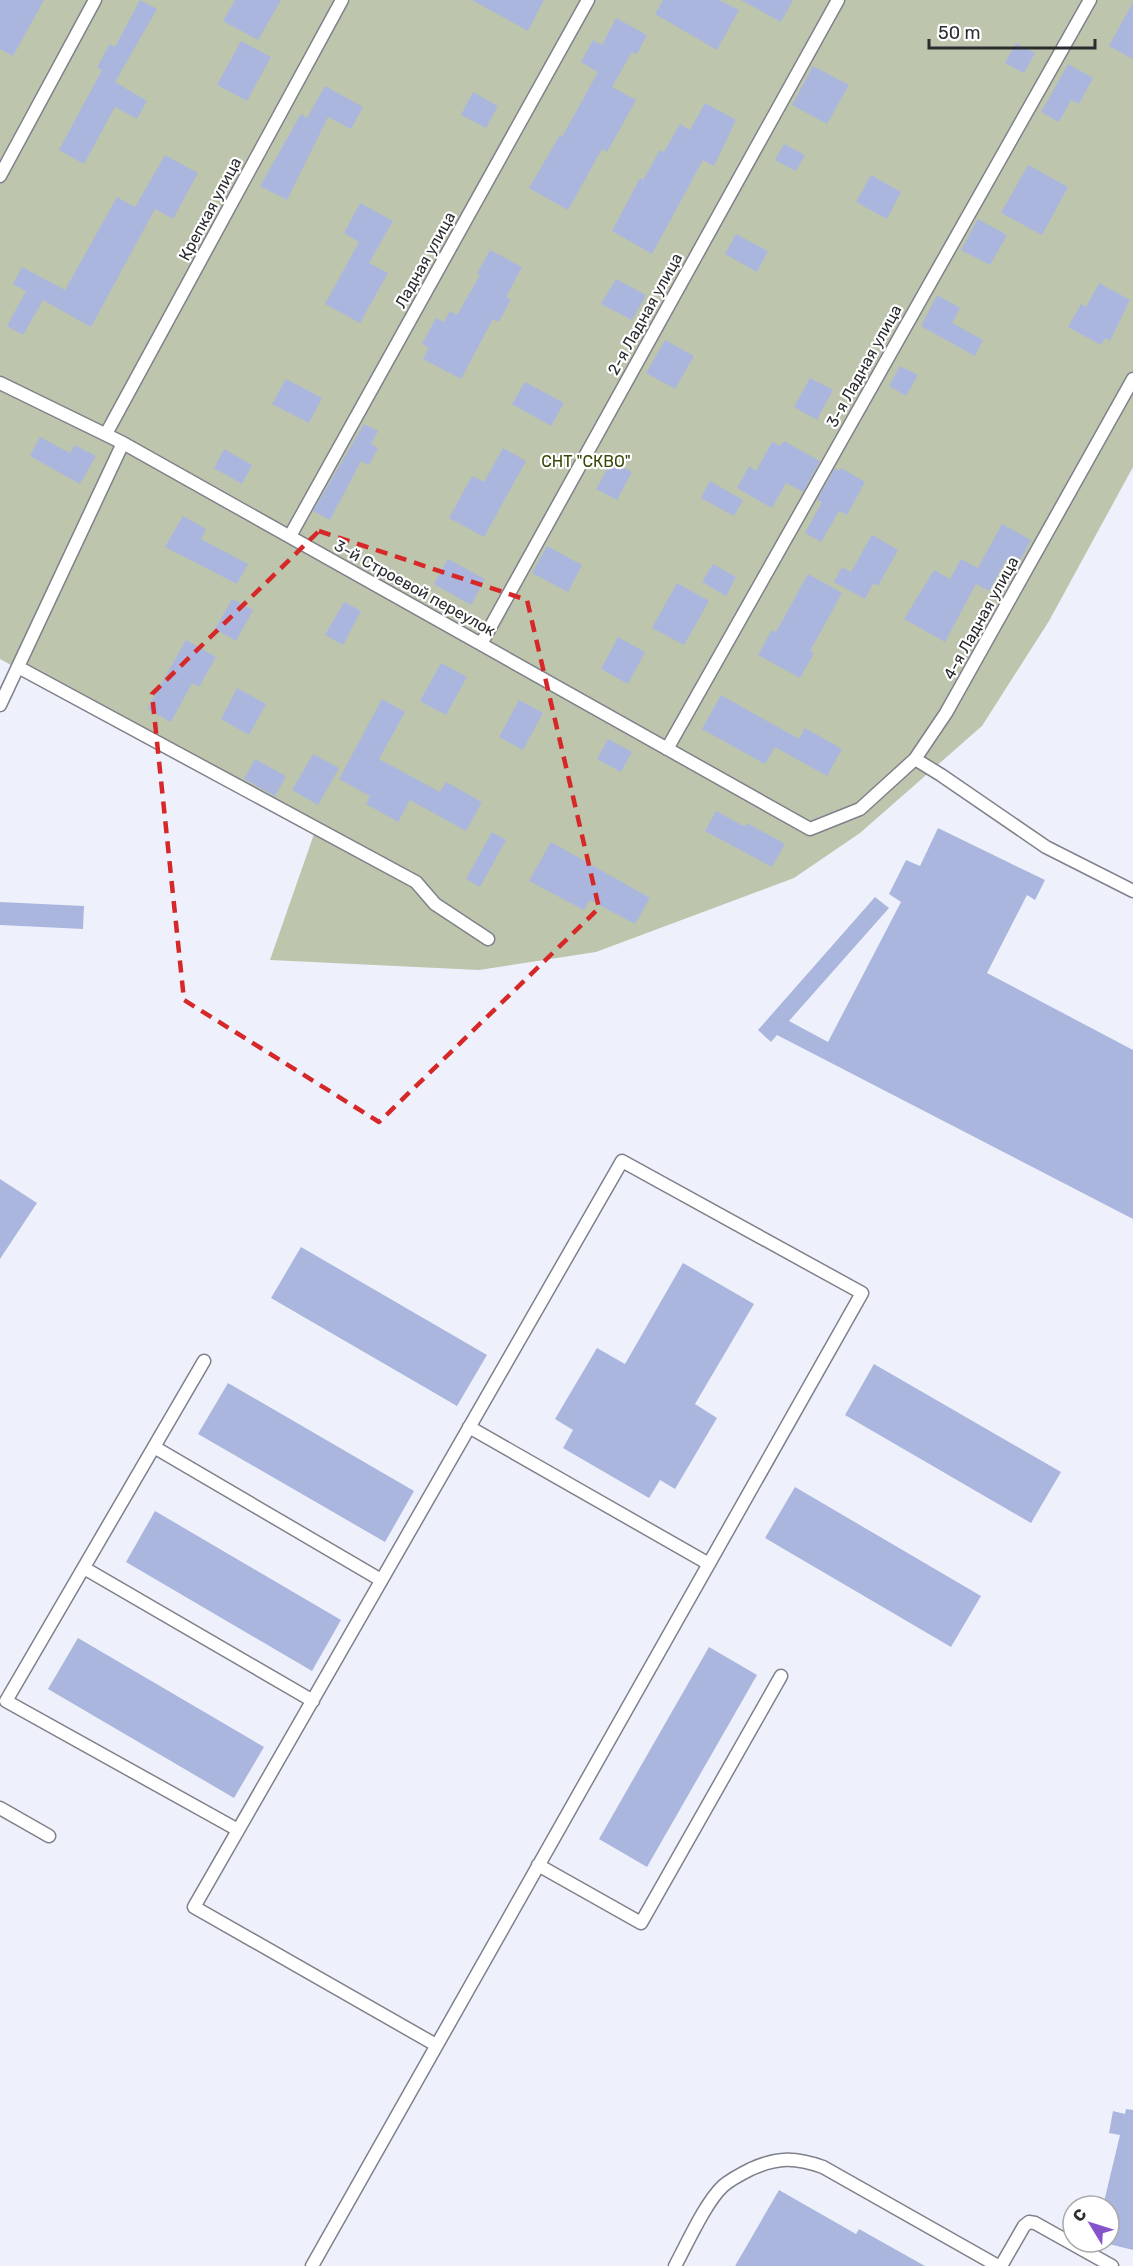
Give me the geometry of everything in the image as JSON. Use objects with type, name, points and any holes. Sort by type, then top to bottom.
[{"type":"lane","points":[[0,176],[95,0]]},
{"type":"lane","name":"Крепкая улица","points":[[106,434],[342,0]]},
{"type":"lane","name":"Ладная улица","points":[[290,536],[588,0]]},
{"type":"lane","name":"2-я Ладная улица","points":[[481,644],[838,0]]},
{"type":"lane","name":"3-я Ладная улица","points":[[667,749],[1090,0]]},
{"type":"lane","name":"4-я Ладная улица","points":[[810,829],[860,809],[915,759],[946,713],[1133,379]]},
{"type":"lane","name":"3-й Строевой переулок","points":[[0,383],[123,443],[810,829]]},
{"type":"lane","points":[[0,705],[123,443]]},
{"type":"lane","points":[[18,667],[416,882],[435,904],[488,939]]},
{"type":"lane","points":[[915,759],[1046,847],[1133,891]]},
{"type":"lane","points":[[312,2266],[862,1293],[622,1161],[194,1907],[436,2045]]},
{"type":"lane","points":[[204,1361],[6,1701],[238,1830]]},
{"type":"lane","points":[[470,1427],[709,1564]]},
{"type":"lane","points":[[154,1447],[381,1580]]},
{"type":"lane","points":[[84,1568],[313,1701]]},
{"type":"lane","points":[[538,1866],[641,1923],[781,1676]]},
{"type":"lane","points":[[0,1808],[49,1836]]},
{"type":"lane","points":[[675,2266],[713,2199],[723,2186],[737,2176],[768,2162],[787,2159],[805,2160],[823,2167],[1000,2266],[1024,2226],[1029,2222],[1035,2223],[1112,2266]]},
{"type":"highlighted area","points":[[319,531],[527,600],[599,908],[379,1122],[184,1000],[152,694]]},
{"type":"green space","name":"СНТ \"СКВО\"","points":[[0,0],[1133,0],[1133,467],[1049,621],[982,726],[860,833],[794,878],[596,952],[479,970],[270,960],[314,834],[0,659]]},
{"type":"building","points":[[0,0],[44,0],[13,56],[0,49]]},
{"type":"building","points":[[140,0],[157,9],[115,82],[147,101],[137,119],[115,107],[84,164],[59,150],[102,70],[97,67],[110,44],[115,47]]},
{"type":"building","points":[[235,0],[281,0],[258,40],[223,21]]},
{"type":"building","points":[[472,0],[544,0],[528,31]]},
{"type":"building","points":[[663,0],[719,0],[739,10],[717,50],[655,14]]},
{"type":"building","points":[[741,0],[793,0],[781,22]]},
{"type":"building","points":[[1133,2],[1133,59],[1109,46]]},
{"type":"building","points":[[616,18],[647,35],[637,54],[632,52],[612,87],[636,100],[607,152],[602,149],[568,210],[529,188],[560,135],[562,137],[598,72],[581,62],[593,40],[602,45]]},
{"type":"building","points":[[241,41],[271,57],[247,101],[217,85]]},
{"type":"building","points":[[1016,43],[1035,53],[1024,73],[1005,63]]},
{"type":"building","points":[[1068,64],[1093,78],[1079,104],[1071,100],[1059,122],[1041,112]]},
{"type":"building","points":[[813,66],[849,85],[827,124],[792,105]]},
{"type":"building","points":[[325,86],[363,107],[351,129],[328,117],[287,200],[260,186],[301,114],[307,118]]},
{"type":"building","points":[[473,92],[498,106],[486,128],[461,115]]},
{"type":"building","points":[[705,103],[736,120],[714,166],[703,160],[652,254],[612,231],[640,178],[643,180],[660,150],[664,152],[680,124],[690,130]]},
{"type":"building","points":[[784,144],[805,155],[796,171],[775,160]]},
{"type":"building","points":[[165,155],[198,173],[173,219],[155,209],[91,327],[43,300],[23,335],[7,326],[26,291],[13,284],[22,267],[65,290],[117,197],[135,207]]},
{"type":"building","points":[[1028,165],[1068,187],[1042,235],[1001,213]]},
{"type":"building","points":[[871,175],[901,192],[887,219],[856,202]]},
{"type":"building","points":[[360,203],[393,221],[369,263],[388,273],[360,323],[325,304],[359,242],[344,233]]},
{"type":"building","points":[[978,219],[1007,235],[990,265],[961,250]]},
{"type":"building","points":[[736,234],[768,251],[757,272],[725,254]]},
{"type":"building","points":[[490,250],[522,267],[506,297],[511,299],[499,322],[493,319],[461,379],[423,359],[429,348],[422,344],[436,318],[444,322],[450,311],[457,315],[480,275],[477,274]]},
{"type":"building","points":[[616,279],[646,295],[632,320],[601,304]]},
{"type":"building","points":[[1099,283],[1130,300],[1110,341],[1105,338],[1101,345],[1068,327],[1081,304],[1086,307]]},
{"type":"building","points":[[937,295],[960,308],[952,323],[983,340],[975,356],[921,326]]},
{"type":"building","points":[[665,340],[694,356],[675,389],[646,373]]},
{"type":"building","points":[[900,366],[918,375],[906,396],[889,386]]},
{"type":"building","points":[[810,378],[833,390],[817,420],[794,407]]},
{"type":"building","points":[[286,379],[322,398],[309,423],[272,404]]},
{"type":"building","points":[[525,382],[564,403],[551,426],[512,404]]},
{"type":"building","points":[[364,424],[378,431],[371,444],[378,448],[369,465],[361,461],[330,520],[313,511]]},
{"type":"building","points":[[40,437],[70,453],[75,445],[96,456],[80,484],[30,456]]},
{"type":"building","points":[[784,441],[820,461],[803,492],[786,483],[772,508],[737,488],[749,466],[756,471],[772,442],[780,446]]},
{"type":"building","points":[[503,448],[526,461],[484,537],[449,518],[472,476],[484,482]]},
{"type":"building","points":[[224,449],[252,465],[242,484],[214,468]]},
{"type":"building","points":[[612,461],[632,472],[617,500],[596,489]]},
{"type":"building","points":[[835,468],[839,471],[841,468],[865,482],[847,515],[839,511],[821,542],[805,533],[822,502],[817,500]]},
{"type":"building","points":[[710,481],[743,500],[734,516],[701,498]]},
{"type":"building","points":[[183,516],[206,529],[201,539],[248,564],[237,584],[165,547]]},
{"type":"building","points":[[1002,524],[1031,540],[1017,566],[1006,560],[989,591],[976,584],[945,642],[904,619],[934,570],[950,579],[961,559],[978,568]]},
{"type":"building","points":[[872,535],[898,550],[878,586],[873,583],[865,599],[834,582],[842,567],[851,572]]},
{"type":"building","points":[[547,546],[582,565],[568,592],[532,573]]},
{"type":"building","points":[[448,559],[485,579],[471,605],[434,584]]},
{"type":"building","points":[[713,564],[736,577],[726,596],[702,582]]},
{"type":"building","points":[[808,574],[842,593],[810,651],[814,653],[800,678],[758,655],[772,630],[776,632]]},
{"type":"building","points":[[677,583],[709,601],[684,645],[652,628]]},
{"type":"building","points":[[232,599],[253,610],[236,641],[215,629]]},
{"type":"building","points":[[344,602],[361,611],[343,645],[325,635]]},
{"type":"building","points":[[618,637],[645,652],[628,684],[601,669]]},
{"type":"building","points":[[186,640],[216,657],[199,687],[192,683],[171,722],[147,709]]},
{"type":"building","points":[[441,663],[467,677],[446,715],[420,701]]},
{"type":"building","points":[[237,688],[266,704],[249,735],[221,719]]},
{"type":"building","points":[[721,695],[799,739],[805,728],[842,749],[827,776],[775,747],[765,764],[702,729]]},
{"type":"building","points":[[382,699],[405,712],[379,759],[440,792],[446,782],[482,802],[466,831],[410,800],[398,822],[366,804],[370,796],[339,779]]},
{"type":"building","points":[[519,700],[543,713],[523,750],[499,737]]},
{"type":"building","points":[[608,739],[632,752],[621,772],[597,759]]},
{"type":"building","points":[[313,754],[339,768],[318,805],[292,790]]},
{"type":"building","points":[[255,759],[286,776],[275,796],[244,779]]},
{"type":"building","points":[[716,811],[745,827],[747,823],[785,844],[772,867],[705,831]]},
{"type":"building","points":[[938,828],[1045,880],[1035,900],[1027,895],[987,973],[1133,1050],[1133,1219],[777,1035],[771,1042],[758,1030],[875,897],[889,908],[789,1021],[828,1042],[901,902],[889,894],[906,860],[920,866]]},
{"type":"building","points":[[492,832],[506,840],[480,887],[466,879]]},
{"type":"building","points":[[551,842],[650,898],[635,924],[590,900],[584,910],[529,881]]},
{"type":"building","points":[[0,902],[84,906],[83,929],[0,925]]},
{"type":"building","points":[[0,1179],[37,1203],[0,1259]]},
{"type":"building","points":[[301,1247],[487,1355],[457,1406],[271,1298]]},
{"type":"building","points":[[683,1263],[754,1304],[695,1404],[717,1418],[675,1489],[660,1480],[649,1498],[563,1448],[573,1430],[555,1419],[597,1348],[625,1364]]},
{"type":"building","points":[[874,1364],[1061,1472],[1031,1523],[845,1415]]},
{"type":"building","points":[[228,1383],[414,1491],[385,1542],[198,1434]]},
{"type":"building","points":[[795,1487],[981,1596],[951,1647],[765,1538]]},
{"type":"building","points":[[155,1511],[341,1620],[312,1671],[126,1562]]},
{"type":"building","points":[[78,1638],[264,1747],[234,1798],[48,1689]]},
{"type":"building","points":[[709,1647],[757,1675],[647,1867],[599,1839]]},
{"type":"building","points":[[1126,2109],[1133,2110],[1133,2250],[1121,2247],[1121,2194],[1106,2194],[1120,2135],[1109,2133],[1113,2111],[1125,2114]]},
{"type":"building","points":[[779,2190],[856,2234],[859,2229],[925,2266],[735,2266]]}]
